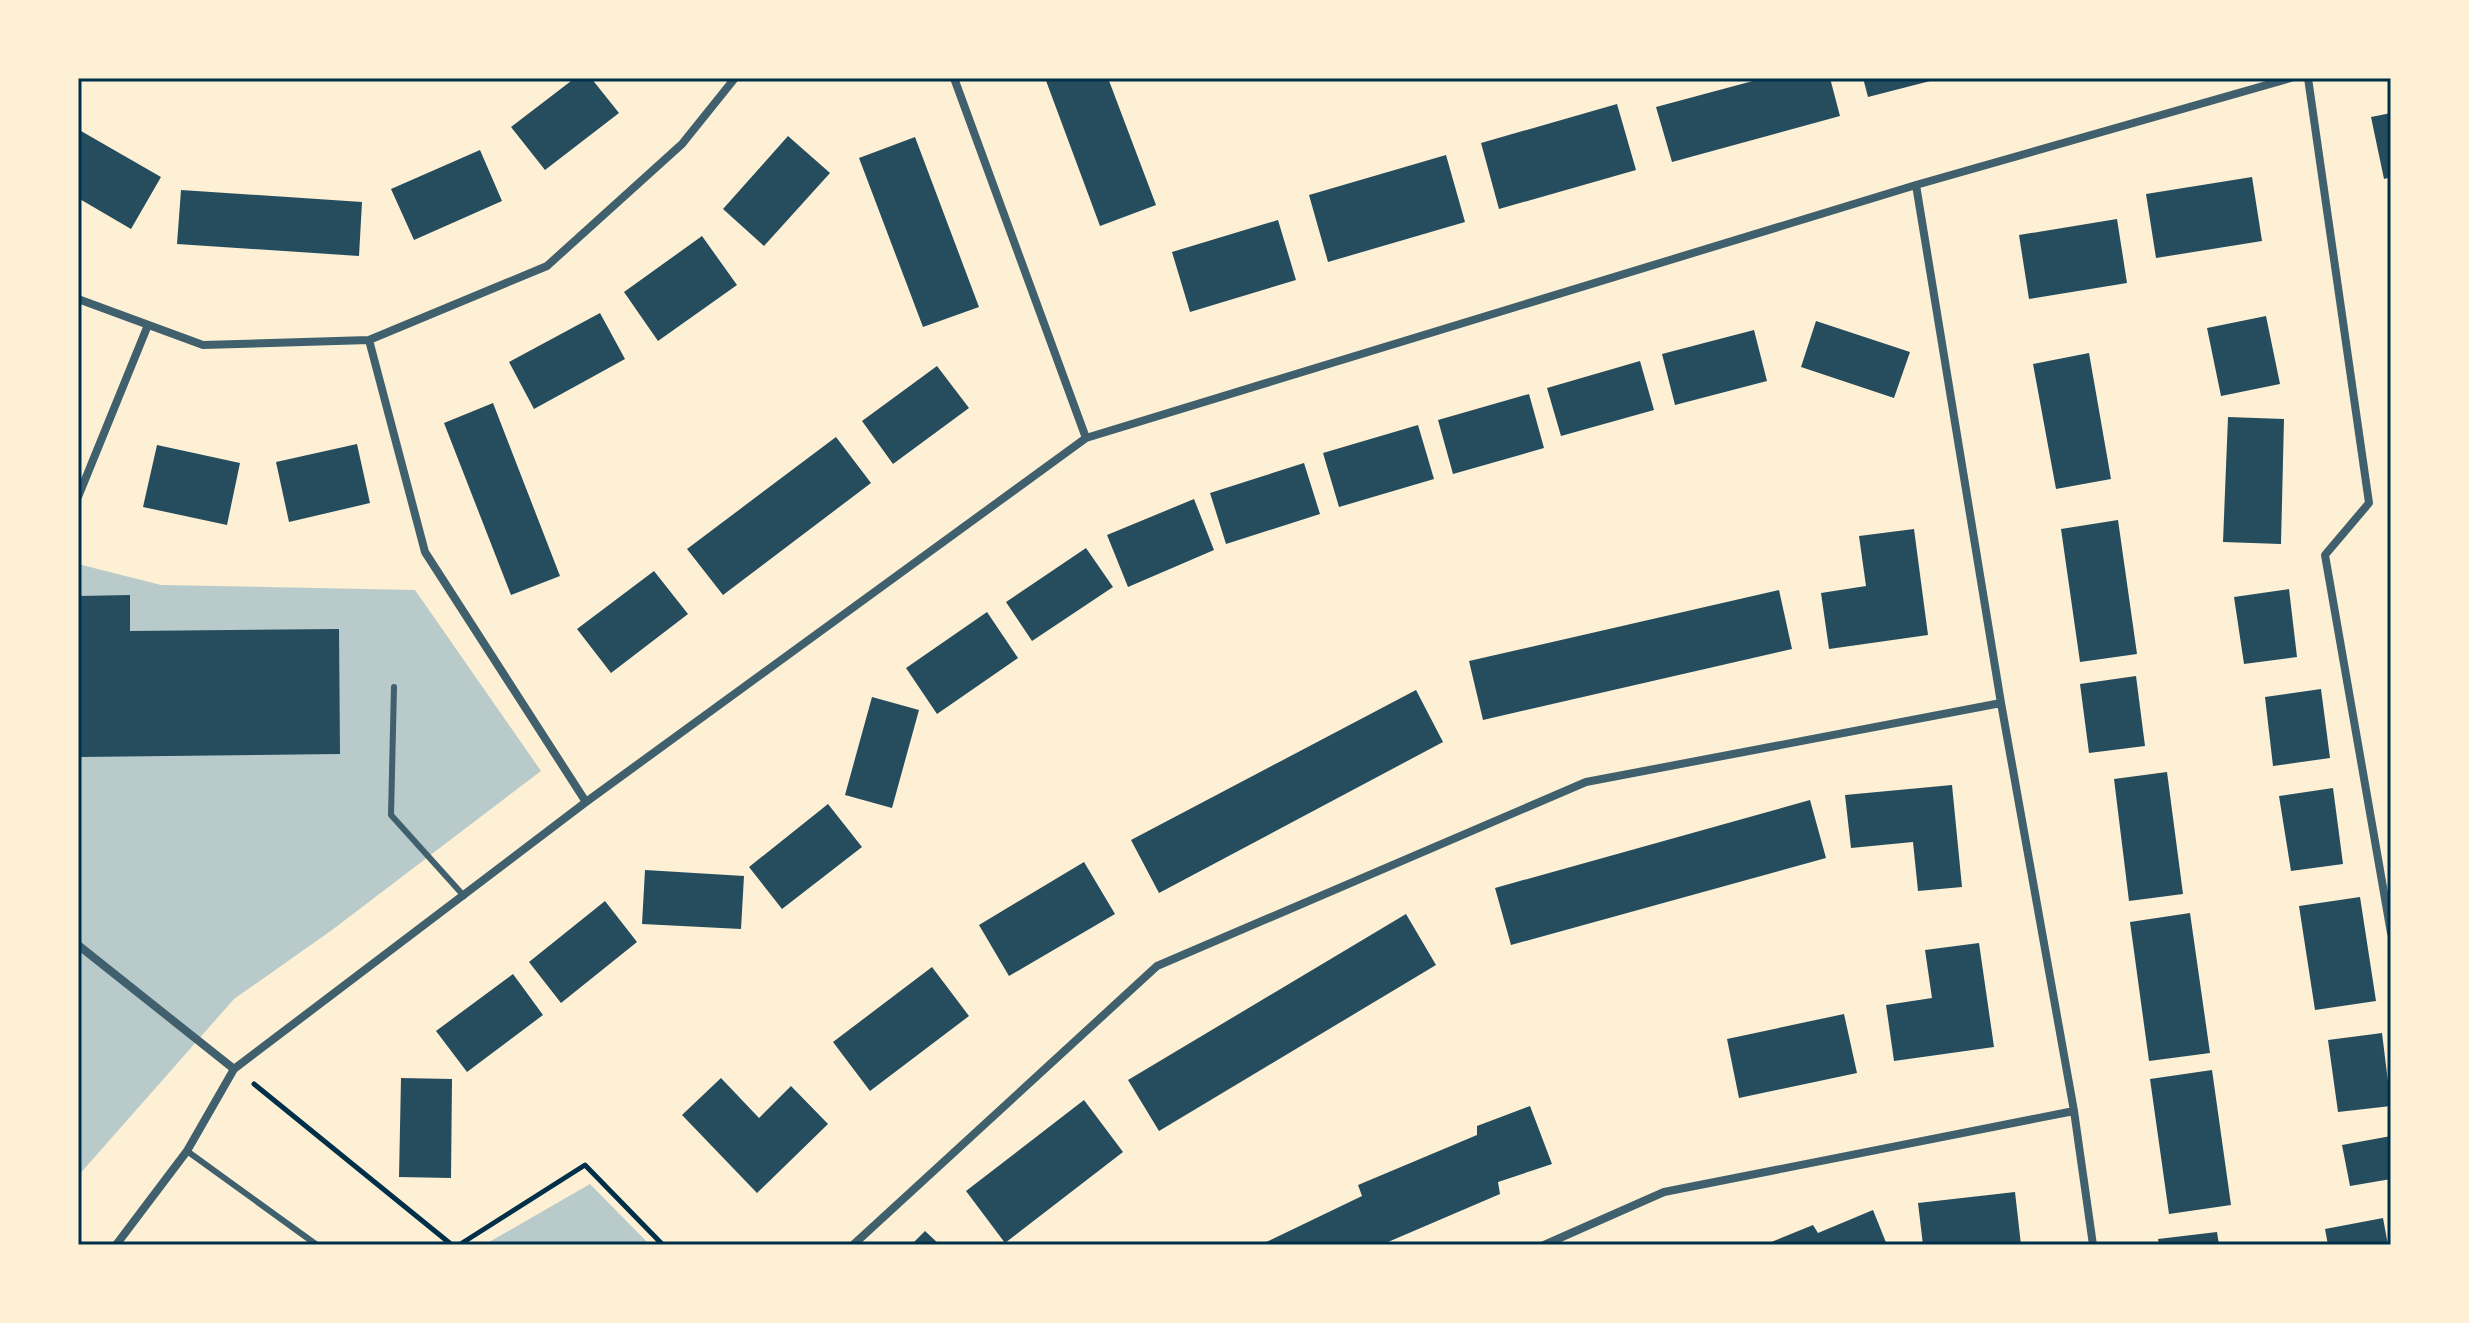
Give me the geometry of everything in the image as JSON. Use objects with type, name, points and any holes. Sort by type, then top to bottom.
[{"type":"street","points":[[78,299],[203,345],[369,340],[547,266],[682,144],[735,78]]},
{"type":"street","points":[[954,78],[1086,438]]},
{"type":"street","points":[[116,1245],[187,1151],[234,1069],[586,802],[1086,438],[1916,185],[2291,78]]},
{"type":"street","points":[[2308,78],[2369,503],[2325,555],[2391,933]]},
{"type":"street","points":[[1916,185],[2001,703],[2074,1111],[2093,1245]]},
{"type":"street","points":[[78,497],[148,325]]},
{"type":"street","points":[[369,340],[425,552],[586,802]]},
{"type":"street","points":[[853,1245],[1157,966],[1586,782],[2001,703]]},
{"type":"street","points":[[78,945],[234,1069]]},
{"type":"street","points":[[1544,1245],[1664,1192],[2074,1111]]},
{"type":"lane","points":[[394,687],[391,815],[464,896]]},
{"type":"lane","points":[[187,1151],[317,1245]]},
{"type":"path","points":[[234,1069],[452,1245]]},
{"type":"path","points":[[459,1245],[585,1165],[663,1245]]},
{"type":"shaded area","points":[[78,564],[161,585],[415,590],[541,771],[332,930],[234,999],[78,1176]]},
{"type":"shaded area","points":[[590,1184],[650,1245],[484,1245]]},
{"type":"building","points":[[575,78],[591,78],[619,113],[545,170],[511,127]]},
{"type":"building","points":[[1045,78],[1108,78],[1156,205],[1100,226]]},
{"type":"building","points":[[1764,78],[1830,78],[1840,116],[1672,162],[1656,107]]},
{"type":"building","points":[[1863,78],[1938,78],[1938,79],[1868,97]]},
{"type":"building","points":[[1617,104],[1636,170],[1499,209],[1481,143]]},
{"type":"building","points":[[2391,113],[2391,177],[2384,179],[2371,117]]},
{"type":"building","points":[[81,131],[161,177],[131,229],[78,198],[78,136]]},
{"type":"building","points":[[788,136],[830,173],[764,246],[723,209]]},
{"type":"building","points":[[915,137],[979,307],[923,327],[859,158]]},
{"type":"building","points":[[480,150],[502,201],[414,240],[391,189]]},
{"type":"building","points":[[1446,155],[1465,222],[1328,262],[1309,195]]},
{"type":"building","points":[[2252,177],[2262,241],[2156,258],[2146,194]]},
{"type":"building","points":[[181,190],[362,202],[359,256],[177,244]]},
{"type":"building","points":[[2117,219],[2127,283],[2029,299],[2019,235]]},
{"type":"building","points":[[1278,220],[1296,280],[1190,312],[1172,252]]},
{"type":"building","points":[[702,236],[737,285],[658,341],[624,292]]},
{"type":"building","points":[[600,313],[625,359],[534,409],[509,362]]},
{"type":"building","points":[[2266,316],[2280,384],[2221,396],[2207,328]]},
{"type":"building","points":[[1816,321],[1910,352],[1894,398],[1801,367]]},
{"type":"building","points":[[1754,330],[1767,381],[1675,405],[1662,354]]},
{"type":"building","points":[[2089,353],[2111,479],[2056,489],[2033,364]]},
{"type":"building","points":[[1640,361],[1654,410],[1561,436],[1547,388]]},
{"type":"building","points":[[937,366],[969,408],[893,464],[862,421]]},
{"type":"building","points":[[1529,394],[1544,448],[1453,474],[1438,420]]},
{"type":"building","points":[[493,403],[560,576],[511,595],[444,423]]},
{"type":"building","points":[[2228,417],[2284,419],[2281,544],[2223,542]]},
{"type":"building","points":[[1418,425],[1434,479],[1339,507],[1323,453]]},
{"type":"building","points":[[836,437],[871,483],[723,595],[687,549]]},
{"type":"building","points":[[357,444],[370,503],[289,522],[276,462]]},
{"type":"building","points":[[157,445],[240,463],[227,525],[143,507]]},
{"type":"building","points":[[1304,463],[1320,514],[1226,544],[1210,493]]},
{"type":"building","points":[[1194,499],[1214,550],[1128,587],[1107,535]]},
{"type":"building","points":[[2118,520],[2137,654],[2080,662],[2061,529]]},
{"type":"building","points":[[1914,529],[1928,635],[1829,649],[1821,593],[1866,586],[1859,536]]},
{"type":"building","points":[[1086,548],[1113,587],[1032,641],[1006,602]]},
{"type":"building","points":[[654,571],[688,614],[611,673],[577,629]]},
{"type":"building","points":[[2289,589],[2297,657],[2244,664],[2234,597]]},
{"type":"building","points":[[1779,590],[1792,649],[1483,720],[1469,661]]},
{"type":"building","points":[[130,595],[130,631],[339,629],[340,754],[80,757],[79,596]]},
{"type":"building","points":[[987,612],[1018,658],[937,714],[906,668]]},
{"type":"building","points":[[2136,676],[2145,746],[2089,753],[2080,684]]},
{"type":"building","points":[[2321,689],[2330,758],[2273,766],[2265,697]]},
{"type":"building","points":[[1416,690],[1443,742],[1159,893],[1131,840]]},
{"type":"building","points":[[872,697],[919,710],[892,808],[845,795]]},
{"type":"building","points":[[2167,772],[2183,894],[2129,901],[2114,779]]},
{"type":"building","points":[[1952,785],[1962,887],[1918,891],[1913,842],[1851,848],[1845,795]]},
{"type":"building","points":[[2333,788],[2343,864],[2291,871],[2279,796]]},
{"type":"building","points":[[1810,800],[1826,858],[1511,945],[1495,888]]},
{"type":"building","points":[[828,804],[862,847],[782,909],[749,867]]},
{"type":"building","points":[[1084,862],[1115,914],[1009,976],[979,925]]},
{"type":"building","points":[[645,870],[744,876],[741,929],[642,924]]},
{"type":"building","points":[[2360,897],[2376,1001],[2315,1010],[2299,906]]},
{"type":"building","points":[[605,901],[637,942],[561,1003],[529,962]]},
{"type":"building","points":[[2190,913],[2210,1053],[2149,1061],[2130,922]]},
{"type":"building","points":[[1406,914],[1436,965],[1159,1131],[1128,1080]]},
{"type":"building","points":[[1979,943],[1994,1047],[1894,1061],[1886,1005],[1932,998],[1925,950]]},
{"type":"building","points":[[932,967],[969,1016],[870,1091],[833,1042]]},
{"type":"building","points":[[513,974],[543,1015],[467,1072],[436,1031]]},
{"type":"building","points":[[1844,1014],[1857,1073],[1739,1098],[1727,1039]]},
{"type":"building","points":[[2382,1033],[2391,1106],[2338,1112],[2328,1040]]},
{"type":"building","points":[[2212,1070],[2231,1205],[2169,1214],[2150,1079]]},
{"type":"building","points":[[401,1078],[452,1079],[451,1178],[399,1177]]},
{"type":"building","points":[[721,1078],[759,1118],[791,1086],[828,1124],[757,1193],[682,1115]]},
{"type":"building","points":[[1084,1100],[1123,1152],[1005,1243],[966,1191]]},
{"type":"building","points":[[1530,1106],[1552,1164],[1498,1182],[1500,1194],[1381,1245],[1260,1245],[1362,1196],[1358,1185],[1477,1135],[1477,1126]]},
{"type":"building","points":[[2391,1136],[2391,1179],[2350,1186],[2342,1145]]},
{"type":"building","points":[[2015,1192],[2021,1245],[1923,1245],[1918,1203]]},
{"type":"building","points":[[1873,1210],[1887,1245],[1764,1245],[1813,1225],[1818,1233]]},
{"type":"building","points":[[2383,1218],[2388,1245],[2328,1245],[2325,1229]]},
{"type":"building","points":[[925,1231],[940,1245],[911,1245]]},
{"type":"building","points":[[2217,1232],[2219,1245],[2159,1245],[2158,1239]]}]
